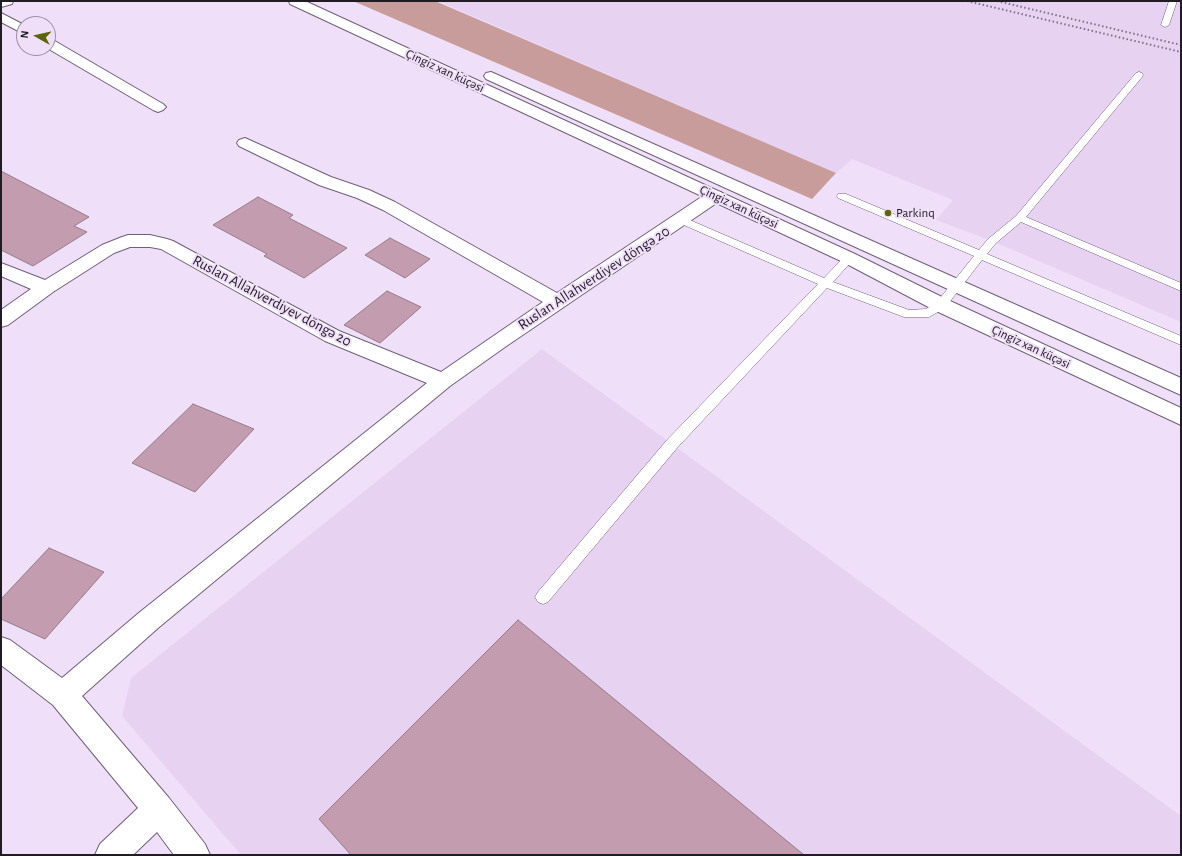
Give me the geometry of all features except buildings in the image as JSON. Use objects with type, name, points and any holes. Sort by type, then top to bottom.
[{"type":"street","points":[[1,3],[7,1]]},
{"type":"street","name":"Çingiz xan küçəsi","points":[[295,1],[849,258],[941,305],[1181,417]]},
{"type":"street","name":"Çingiz xan küçəsi","points":[[323,1],[1181,387]]},
{"type":"street","points":[[1,17],[16,25]]},
{"type":"street","points":[[56,48],[158,107]]},
{"type":"street","points":[[245,143],[325,181],[363,194],[389,206],[558,302]]},
{"type":"street","name":"Ruslan Allahverdiyev döngə 20","points":[[1,320],[46,288],[108,248],[128,241],[150,241],[167,245],[332,336],[443,382],[498,342],[715,196]]},
{"type":"street","points":[[1,269],[46,288]]},
{"type":"street","points":[[62,695],[149,620],[443,382]]},
{"type":"street","points":[[1,649],[62,695],[158,809],[194,855]]},
{"type":"street","points":[[111,855],[158,809]]},
{"type":"lane","points":[[1165,26],[1173,1]]},
{"type":"lane","points":[[681,220],[856,296],[908,314],[929,313],[941,305],[982,256],[992,241],[1020,218],[1139,75]]},
{"type":"lane","points":[[842,196],[1181,341]]},
{"type":"lane","points":[[1020,218],[1181,287]]},
{"type":"lane","points":[[543,597],[672,444],[849,258]]},
{"type":"shaded area","points":[[353,1],[435,1],[836,173],[812,199]]},
{"type":"shaded area","points":[[438,1],[1181,1],[1181,322],[992,241],[936,220],[953,200],[852,159],[836,173]]},
{"type":"shaded area","points":[[542,349],[1181,816],[1181,855],[241,855],[122,716],[131,678]]},
{"type":"railway","points":[[967,1],[1181,52]]},
{"type":"railway","points":[[997,1],[1181,45]]},
{"type":"place","name":"Parkinq","points":[[888,213]]}]
